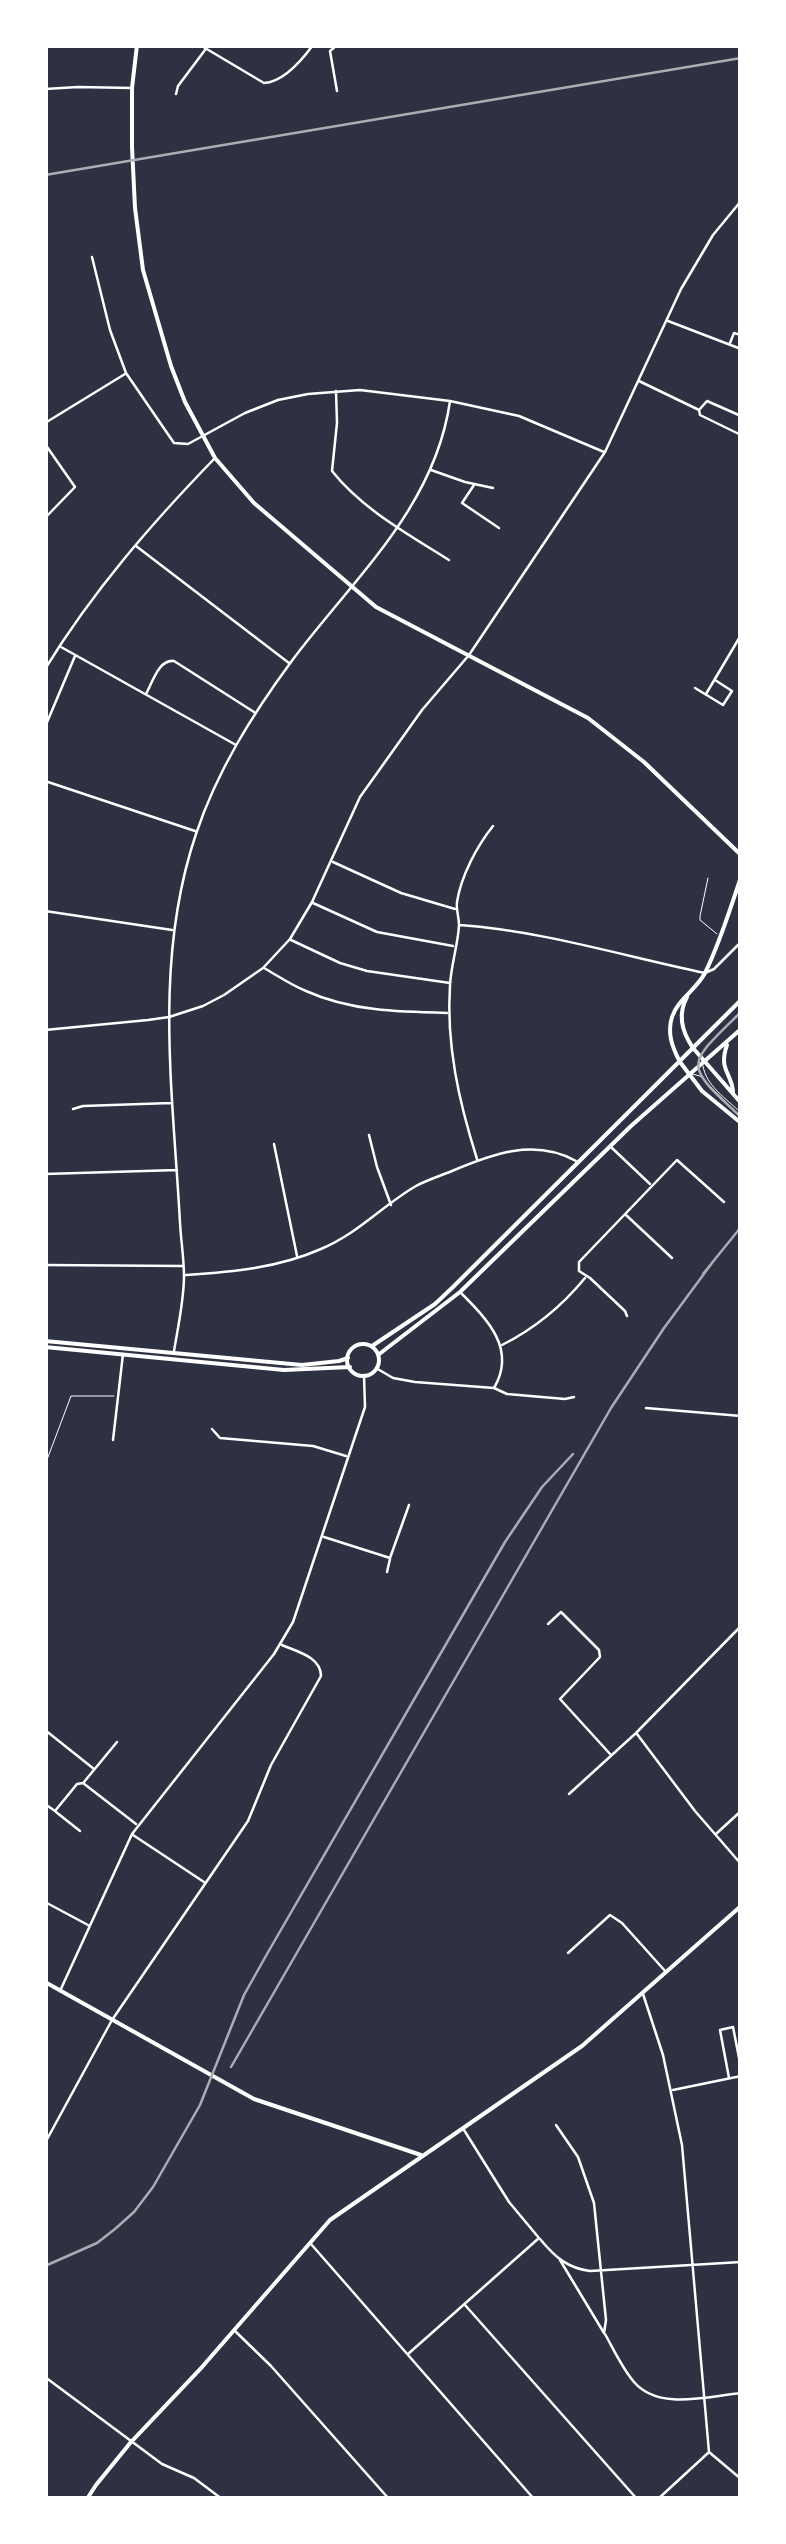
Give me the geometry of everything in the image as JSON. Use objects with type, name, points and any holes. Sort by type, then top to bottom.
[{"type":"main road","points":[[137,45],[132,147],[138,240],[171,366],[215,458],[254,503],[376,607],[588,718],[644,762],[741,855]]},
{"type":"main road","points":[[741,877],[736,899],[704,973],[683,1004],[681,1018],[693,1048],[741,1102]]},
{"type":"main road","points":[[689,995],[678,1004],[670,1026],[671,1042],[688,1074],[713,1102],[741,1118]]},
{"type":"main road","points":[[372,1346],[434,1304],[741,1000]]},
{"type":"main road","points":[[378,1356],[460,1292],[556,1197],[741,1028]]},
{"type":"main road","points":[[728,1040],[724,1064],[733,1092]]},
{"type":"main road","points":[[45,1344],[302,1364],[339,1361],[348,1358],[356,1345],[366,1344],[378,1356],[376,1368],[364,1375],[350,1368],[348,1358]]},
{"type":"main road","points":[[174,1355],[284,1370],[350,1368]]},
{"type":"main road","points":[[87,2499],[131,2442],[330,2220],[586,2042],[741,1906]]},
{"type":"main road","points":[[45,1982],[254,2099],[421,2155]]},
{"type":"street","points":[[200,45],[264,83],[281,78],[313,45]]},
{"type":"street","points":[[337,45],[330,51],[337,90]]},
{"type":"street","points":[[176,94],[206,49]]},
{"type":"street","points":[[45,89],[132,88]]},
{"type":"street","points":[[45,1030],[169,1017],[203,1006],[263,968],[290,940],[312,902],[360,796],[440,687],[469,655],[605,452],[681,289],[713,235],[741,201]]},
{"type":"street","points":[[92,258],[110,330],[126,373],[174,443],[188,444],[278,400],[360,390],[450,401],[518,416],[605,452]]},
{"type":"street","points":[[666,320],[741,349]]},
{"type":"street","points":[[730,345],[734,333],[741,335]]},
{"type":"street","points":[[45,423],[126,373]]},
{"type":"street","points":[[638,380],[741,435]]},
{"type":"street","points":[[336,391],[332,471],[398,528],[449,560]]},
{"type":"street","points":[[699,410],[706,400],[741,416]]},
{"type":"street","points":[[174,1355],[184,1275],[169,969],[179,894],[196,832],[236,745],[256,713],[398,528],[430,470],[450,401]]},
{"type":"street","points":[[45,444],[74,487],[45,518]]},
{"type":"street","points":[[45,669],[134,545],[215,458]]},
{"type":"street","points":[[430,470],[493,488]]},
{"type":"street","points":[[474,485],[462,503],[499,528]]},
{"type":"street","points":[[134,545],[290,664]]},
{"type":"street","points":[[706,694],[741,635]]},
{"type":"street","points":[[60,646],[236,745]]},
{"type":"street","points":[[45,727],[75,656]]},
{"type":"street","points":[[146,695],[163,662],[168,660],[256,713]]},
{"type":"street","points":[[695,688],[723,705],[732,691],[715,680]]},
{"type":"street","points":[[45,780],[196,832]]},
{"type":"street","points":[[478,1160],[458,1090],[448,1013],[459,924],[457,910],[464,878],[494,826]]},
{"type":"street","points":[[330,861],[401,893],[457,910]]},
{"type":"street","points":[[312,902],[376,932],[456,946]]},
{"type":"street","points":[[45,911],[173,930]]},
{"type":"street","points":[[459,924],[566,942],[704,973],[741,942]]},
{"type":"street","points":[[290,940],[367,971],[450,983]]},
{"type":"street","points":[[263,968],[304,991],[344,1004],[365,1009],[448,1013]]},
{"type":"street","points":[[73,1110],[83,1106],[174,1103]]},
{"type":"street","points":[[369,1135],[391,1205]]},
{"type":"street","points":[[274,1144],[298,1258]]},
{"type":"street","points":[[611,1147],[652,1186]]},
{"type":"street","points":[[184,1275],[260,1268],[298,1258],[349,1235],[417,1186],[506,1150],[532,1148],[557,1152],[592,1166]]},
{"type":"street","points":[[627,1316],[579,1270],[579,1262],[677,1160],[724,1202]]},
{"type":"street","points":[[45,1174],[178,1170]]},
{"type":"street","points":[[625,1214],[672,1258]]},
{"type":"street","points":[[45,1266],[183,1266]]},
{"type":"street","points":[[500,1345],[548,1315],[586,1277]]},
{"type":"street","points":[[460,1292],[488,1322],[500,1345],[501,1375],[494,1388]]},
{"type":"street","points":[[113,1440],[123,1350]]},
{"type":"street","points":[[376,1368],[393,1378],[415,1382],[494,1388],[507,1394],[574,1397]]},
{"type":"street","points":[[60,1991],[132,1834],[281,1644],[300,1608],[365,1407],[364,1375]]},
{"type":"street","points":[[646,1408],[741,1416]]},
{"type":"street","points":[[212,1429],[220,1438],[313,1446],[348,1456]]},
{"type":"street","points":[[387,1572],[408,1505]]},
{"type":"street","points":[[323,1537],[390,1558]]},
{"type":"street","points":[[548,1624],[561,1612],[599,1650],[600,1657],[560,1700],[612,1756]]},
{"type":"street","points":[[569,1794],[636,1733],[741,1626]]},
{"type":"street","points":[[45,2143],[112,2020],[252,1812],[271,1765],[321,1676],[316,1661],[281,1644]]},
{"type":"street","points":[[45,1730],[94,1769]]},
{"type":"street","points":[[636,1733],[741,1864]]},
{"type":"street","points":[[83,1784],[116,1742]]},
{"type":"street","points":[[55,1811],[77,1784],[83,1784],[138,1825]]},
{"type":"street","points":[[45,1804],[80,1830]]},
{"type":"street","points":[[716,1834],[741,1812]]},
{"type":"street","points":[[132,1834],[204,1882]]},
{"type":"street","points":[[45,1902],[90,1926]]},
{"type":"street","points":[[735,1912],[741,1918]]},
{"type":"street","points":[[568,1952],[610,1915],[666,1972]]},
{"type":"street","points":[[642,1993],[672,2090],[685,2178],[709,2452],[741,2479]]},
{"type":"street","points":[[729,2078],[720,2030],[732,2027],[741,2068]]},
{"type":"street","points":[[672,2090],[741,2076]]},
{"type":"street","points":[[556,2125],[578,2157],[594,2203],[604,2333]]},
{"type":"street","points":[[462,2128],[509,2202],[560,2260],[641,2390],[667,2400],[741,2393]]},
{"type":"street","points":[[407,2355],[539,2238]]},
{"type":"street","points":[[310,2243],[534,2499]]},
{"type":"street","points":[[560,2260],[574,2269],[601,2270],[741,2262]]},
{"type":"street","points":[[464,2304],[637,2499]]},
{"type":"street","points":[[234,2330],[389,2499]]},
{"type":"street","points":[[45,2376],[162,2464],[194,2478],[222,2499]]},
{"type":"street","points":[[658,2499],[709,2452]]},
{"type":"lane","points":[[708,878],[700,920],[720,936]]},
{"type":"lane","points":[[704,1062],[709,1082],[741,1118]]},
{"type":"lane","points":[[45,1465],[71,1396],[119,1396]]},
{"type":"tram line","points":[[741,1012],[710,1044],[698,1064],[708,1085],[741,1117]]},
{"type":"railway","points":[[45,175],[741,58]]},
{"type":"railway","points":[[703,1274],[741,1227]]},
{"type":"railway","points":[[231,2067],[611,1408],[712,1263]]},
{"type":"railway","points":[[45,2266],[97,2243],[134,2212],[153,2187],[200,2105],[244,1995],[267,1954],[505,1542],[542,1487],[573,1454]]}]
